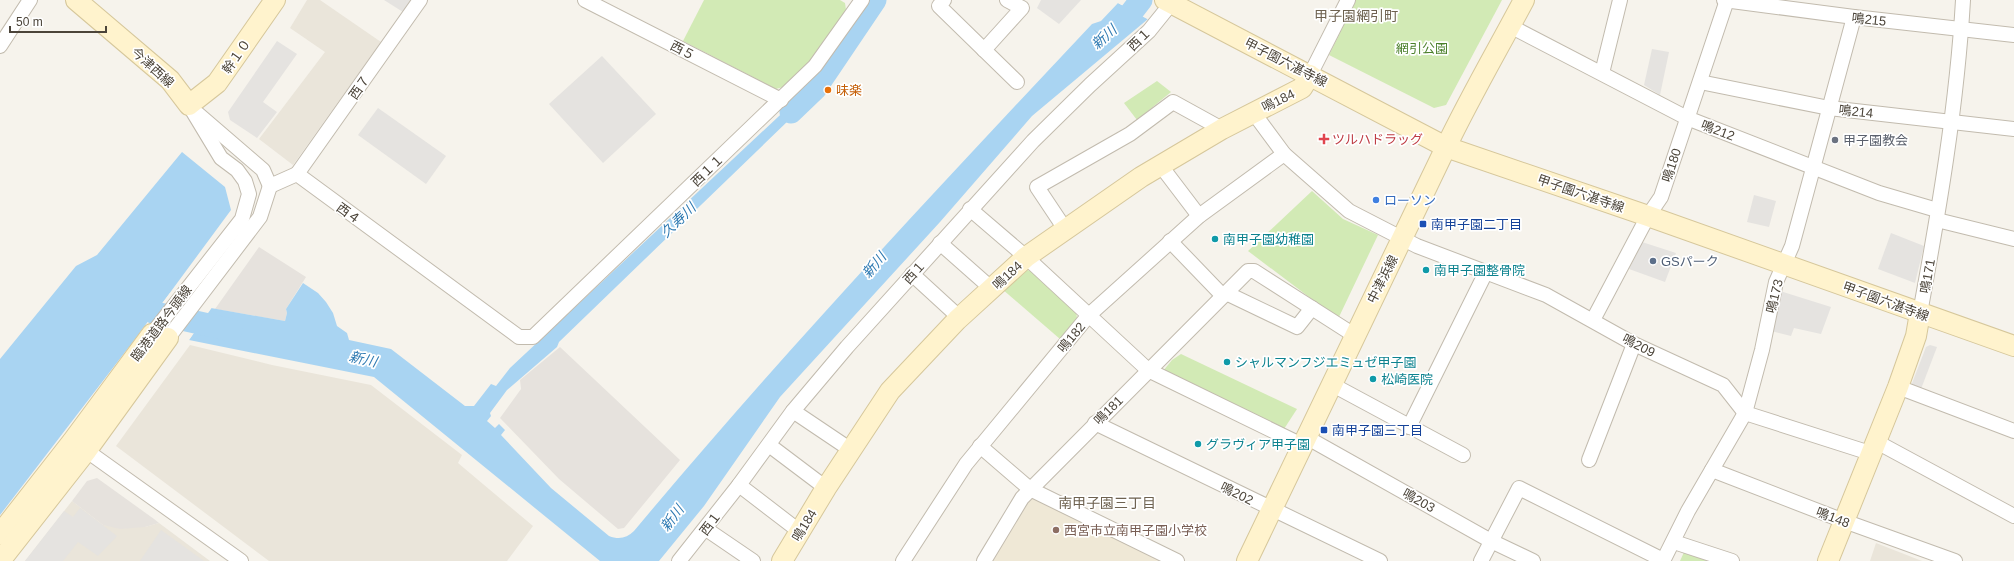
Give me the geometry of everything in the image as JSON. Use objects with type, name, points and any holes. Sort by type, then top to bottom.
[{"type":"street","points":[[0,46],[30,0]]},
{"type":"street","name":"今津西線","points":[[76,0],[170,80],[189,105]]},
{"type":"street","name":"幹１０","points":[[189,105],[217,83],[275,0]]},
{"type":"street","name":"西７","points":[[297,174],[420,0]]},
{"type":"street","name":"西５","points":[[585,0],[781,100]]},
{"type":"street","points":[[944,0],[939,6],[1017,82]]},
{"type":"street","points":[[984,50],[1022,8],[1007,0]]},
{"type":"street","points":[[1310,75],[1348,0]]},
{"type":"street","name":"中津浜線","points":[[1247,561],[1354,335],[1446,147],[1524,0]]},
{"type":"street","points":[[1602,73],[1620,0]]},
{"type":"street","name":"鳴215","points":[[1726,0],[1854,17],[2014,35]]},
{"type":"street","name":"鳴180","points":[[1593,320],[1648,216],[1661,197],[1726,0]]},
{"type":"street","name":"鳴171","points":[[1828,561],[1872,447],[1898,387],[1916,336],[1951,122],[1963,0]]},
{"type":"street","name":"西１１","points":[[519,338],[533,337],[781,100],[815,66],[860,1]]},
{"type":"street","name":"甲子園六湛寺線","points":[[1171,1],[1446,147],[1648,216],[2014,346]]},
{"type":"street","name":"西１","points":[[679,561],[706,529],[793,411],[912,274],[1034,141],[1090,85],[1149,31],[1171,1]]},
{"type":"street","name":"鳴173","points":[[1663,561],[1674,542],[1688,511],[1745,413],[1762,350],[1776,282],[1792,246],[1812,167],[1854,17]]},
{"type":"street","name":"鳴212","points":[[1510,26],[1687,118],[1937,215],[2014,239]]},
{"type":"street","name":"鳴184","points":[[782,561],[826,488],[890,392],[960,318],[1026,257],[1065,229],[1161,166],[1222,129],[1302,88],[1310,75]]},
{"type":"street","name":"鳴214","points":[[1700,82],[1829,108],[2014,130]]},
{"type":"street","points":[[1065,229],[1037,187],[1130,134],[1173,102],[1222,129]]},
{"type":"street","points":[[189,105],[263,170],[270,186],[297,174]]},
{"type":"street","name":"臨港道路今頭線","points":[[0,561],[80,446],[160,336],[181,296],[242,219],[249,194],[245,181],[237,170],[221,158],[189,105]]},
{"type":"street","name":"鳴209","points":[[1253,112],[1284,154],[1349,211],[1402,239],[1546,294],[1634,344],[1723,385],[1745,413]]},
{"type":"street","name":"鳴182","points":[[903,561],[966,464],[1089,315],[1170,240],[1199,216],[1284,154]]},
{"type":"street","points":[[1161,166],[1199,216]]},
{"type":"street","name":"西４","points":[[297,174],[519,338]]},
{"type":"street","name":"臨港道路今頭線","points":[[160,336],[196,300],[260,217],[270,186]]},
{"type":"street","name":"鳴203","points":[[970,209],[1026,257],[1148,370],[1304,441],[1491,541],[1533,561]]},
{"type":"street","points":[[1170,240],[1224,294],[1297,327],[1312,308],[1354,335]]},
{"type":"street","points":[[940,243],[992,289]]},
{"type":"street","name":"鳴181","points":[[984,561],[1022,498],[1030,489],[1248,271],[1254,271],[1312,308]]},
{"type":"street","points":[[1409,427],[1486,272]]},
{"type":"street","points":[[912,274],[960,318]]},
{"type":"street","points":[[1589,460],[1634,344]]},
{"type":"street","points":[[1331,384],[1409,427],[1463,454]]},
{"type":"street","points":[[1898,387],[2014,431]]},
{"type":"street","points":[[793,411],[851,450]]},
{"type":"street","points":[[1745,413],[1872,447],[2014,516]]},
{"type":"street","name":"鳴202","points":[[1095,423],[1380,561]]},
{"type":"street","points":[[769,445],[826,488]]},
{"type":"street","points":[[80,446],[241,561]]},
{"type":"street","name":"臨港道路今頭線","points":[[0,534],[80,446]]},
{"type":"street","points":[[980,446],[1030,489],[1178,561]]},
{"type":"street","name":"鳴148","points":[[1712,470],[1844,521],[1955,561]]},
{"type":"street","points":[[739,485],[799,531]]},
{"type":"street","points":[[1481,561],[1519,488],[1663,561]]},
{"type":"street","points":[[706,529],[753,561]]},
{"type":"street","points":[[1674,542],[1732,561]]},
{"type":"shaded area","points":[[307,0],[320,0],[381,42],[293,165],[259,139],[325,52],[290,28]]},
{"type":"shaded area","points":[[384,0],[412,0],[403,12]]},
{"type":"shaded area","points":[[1041,0],[1081,0],[1059,24],[1037,8]]},
{"type":"shaded area","points":[[277,41],[297,54],[263,102],[277,112],[257,138],[230,120],[228,112]]},
{"type":"shaded area","points":[[1652,49],[1669,52],[1660,95],[1644,85]]},
{"type":"shaded area","points":[[602,56],[656,114],[603,163],[549,104]]},
{"type":"shaded area","points":[[378,108],[446,156],[426,184],[358,135]]},
{"type":"shaded area","points":[[1754,195],[1776,201],[1769,227],[1747,222]]},
{"type":"shaded area","points":[[1891,233],[1924,246],[1915,283],[1878,269]]},
{"type":"shaded area","name":"GSパーク","points":[[1642,242],[1676,253],[1665,282],[1629,269]]},
{"type":"shaded area","points":[[259,247],[306,277],[286,309],[287,313],[285,321],[215,309]]},
{"type":"shaded area","points":[[1780,291],[1831,307],[1821,334],[1794,328],[1791,336],[1771,331]]},
{"type":"shaded area","points":[[190,345],[272,365],[371,385],[462,455],[458,463],[533,526],[507,561],[269,561],[116,446]]},
{"type":"shaded area","points":[[1930,345],[1937,347],[1921,389],[1911,386],[1926,347]]},
{"type":"shaded area","points":[[560,347],[680,460],[624,528],[618,529],[559,479],[500,418],[521,389],[520,380]]},
{"type":"shaded area","points":[[97,478],[159,523],[145,527],[120,529],[103,525],[72,501],[87,481]]},
{"type":"shaded area","name":"西宮市立南甲子園小学校","points":[[1035,497],[1165,561],[991,561],[1027,499]]},
{"type":"shaded area","points":[[72,501],[103,525],[145,527],[159,523],[210,561],[25,561]]},
{"type":"shaded area","points":[[80,508],[117,536],[98,556],[78,542],[63,561],[25,561],[64,511],[73,517]]},
{"type":"shaded area","points":[[161,530],[204,561],[140,561]]},
{"type":"shaded area","points":[[1876,543],[1922,561],[1870,561]]},
{"type":"green space","points":[[704,0],[840,0],[845,3],[846,10],[814,57],[783,87],[776,89],[683,41]]},
{"type":"green space","name":"網引公園","points":[[1356,0],[1502,0],[1446,105],[1434,108],[1329,55]]},
{"type":"green space","points":[[1157,81],[1171,92],[1137,120],[1124,103]]},
{"type":"green space","points":[[1312,191],[1343,219],[1378,235],[1338,319],[1248,251]]},
{"type":"green space","points":[[1027,270],[1036,272],[1076,311],[1077,318],[1060,339],[1002,289]]},
{"type":"green space","points":[[1181,354],[1297,409],[1284,429],[1163,371],[1172,360]]},
{"type":"green space","points":[[1685,550],[1713,561],[1680,561]]},
{"type":"water","points":[[871,0],[878,0],[861,26],[856,23]]},
{"type":"water","points":[[1118,3],[1148,19],[1032,116],[940,222],[780,397],[704,506],[659,561],[600,561],[374,377],[189,340],[211,308],[285,321],[287,313],[286,309],[303,283],[318,293],[326,302],[333,313],[337,326],[347,333],[349,340],[391,349],[465,406],[474,406],[491,384],[496,386],[510,368],[810,87],[817,93],[559,342],[557,347],[507,390],[490,413],[491,416],[487,421],[495,428],[499,424],[505,430],[501,435],[551,488],[609,536],[616,538],[626,537],[634,531],[745,401],[917,211],[1092,24],[1101,21]]},
{"type":"water","points":[[182,152],[225,187],[231,210],[155,313],[0,515],[0,359],[76,266],[97,255]]},
{"type":"pier","points":[[1120,1],[1149,18],[1149,20],[1118,3]]},
{"type":"pier","points":[[170,293],[172,293],[157,314],[143,332],[140,332]]},
{"type":"pier","points":[[213,306],[188,341],[187,339],[210,307]]},
{"type":"waterway","name":"久寿川","points":[[791,112],[815,89],[875,0]]},
{"type":"waterway","name":"新川","points":[[1109,33],[1131,13],[1141,0]]},
{"type":"waterway","name":"新川","points":[[155,313],[231,330]]},
{"type":"place","name":"味楽","points":[[828,90]]},
{"type":"place","name":"ツルハドラッグ","points":[[1324,139]]},
{"type":"place","name":"甲子園教会","points":[[1835,140]]},
{"type":"place","name":"ローソン","points":[[1376,200]]},
{"type":"place","name":"南甲子園二丁目","points":[[1423,224]]},
{"type":"place","name":"南甲子園幼稚園","points":[[1215,239]]},
{"type":"place","name":"GSパーク","points":[[1653,261]]},
{"type":"place","name":"南甲子園整骨院","points":[[1426,270]]},
{"type":"place","name":"シャルマンフジエミュゼ甲子園","points":[[1227,362]]},
{"type":"place","name":"松崎医院","points":[[1373,379]]},
{"type":"place","name":"南甲子園三丁目","points":[[1324,430]]},
{"type":"place","name":"グラヴィア甲子園","points":[[1198,444]]},
{"type":"place","name":"西宮市立南甲子園小学校","points":[[1056,530]]},
{"type":"district","name":"甲子園網引町","points":[[1356,16]]},
{"type":"district","name":"南甲子園三丁目","points":[[1107,503]]}]
